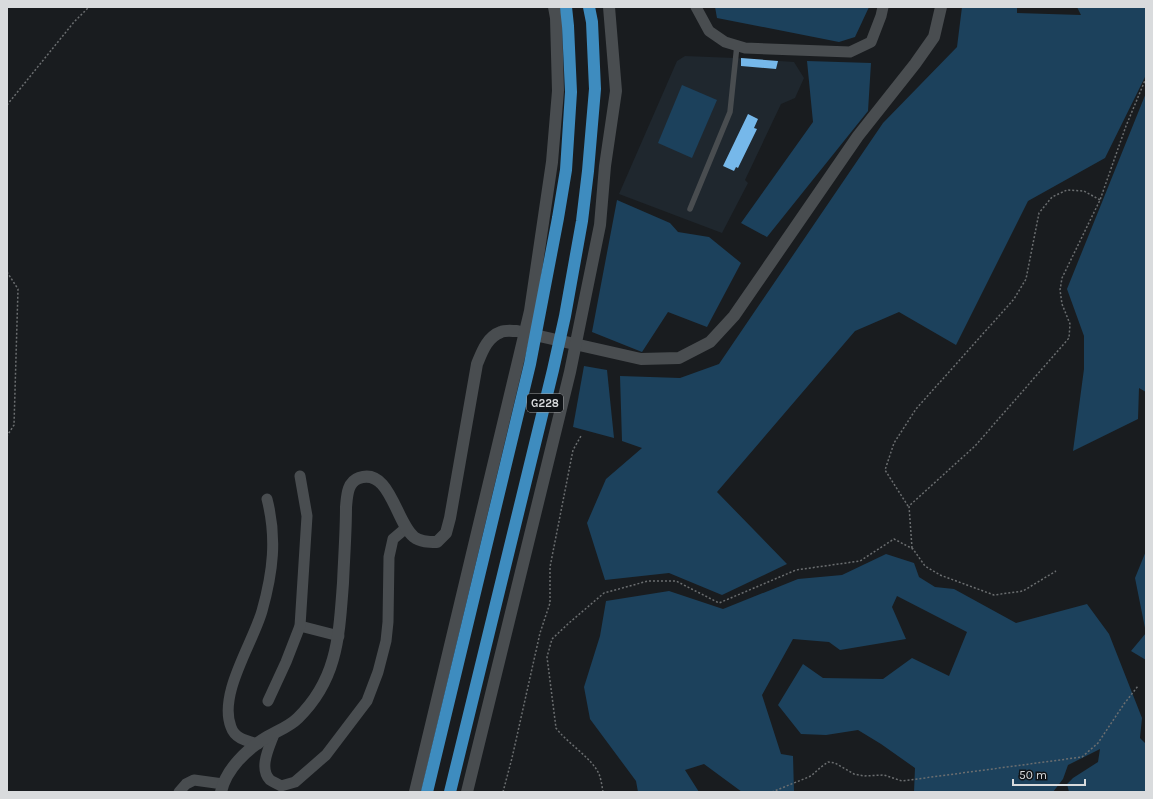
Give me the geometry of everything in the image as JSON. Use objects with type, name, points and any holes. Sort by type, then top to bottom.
[{"type":"highway","name":"G228","points":[[427,792],[527,379],[531,334],[558,218],[566,170],[571,92],[566,7]]},
{"type":"highway","name":"G228","points":[[450,792],[559,341],[582,221],[595,89],[592,22],[588,7]]},
{"type":"street","points":[[415,792],[531,334],[531,309],[552,162],[558,91],[556,18],[554,7]]},
{"type":"street","points":[[467,792],[576,344],[600,225],[605,166],[616,91],[609,7]]},
{"type":"street","points":[[696,7],[709,31],[725,42],[745,48],[850,52],[871,42],[883,7]]},
{"type":"street","points":[[179,792],[186,784],[194,780],[222,788],[239,760],[267,737],[298,718],[318,692],[331,667],[339,636],[341,624],[347,493],[352,482],[356,478],[362,476],[379,481],[397,508],[406,528],[414,538],[426,542],[437,542],[446,533],[454,498],[477,364],[482,350],[491,338],[502,332],[516,331],[641,359],[679,358],[710,342],[734,316],[858,136],[915,64],[934,37],[942,7]]},
{"type":"street","points":[[268,700],[286,662],[300,626],[307,516],[300,476]]},
{"type":"street","points":[[258,744],[242,739],[233,732],[229,721],[228,700],[262,612],[272,564],[272,518],[267,499]]},
{"type":"street","points":[[274,734],[265,768],[270,780],[281,786],[295,782],[326,755],[367,701],[378,672],[386,641],[388,622],[389,557],[393,539],[406,528]]},
{"type":"street","points":[[300,626],[339,636]]},
{"type":"lane","points":[[690,209],[730,112],[737,45]]},
{"type":"path","points":[[7,105],[74,22],[89,7]]},
{"type":"path","points":[[909,506],[975,446],[1069,338],[1070,324],[1062,304],[1060,290],[1062,278],[1100,200],[1126,126],[1146,78]]},
{"type":"path","points":[[913,549],[909,506],[885,470],[894,443],[916,409],[1014,299],[1026,279],[1039,213],[1052,197],[1067,190],[1084,191],[1100,200]]},
{"type":"path","points":[[7,272],[18,289],[14,425],[7,436]]},
{"type":"path","points":[[503,792],[540,633],[550,603],[550,567],[573,450],[581,436]]},
{"type":"path","points":[[603,792],[599,774],[593,765],[563,737],[556,728],[547,657],[552,639],[604,593],[648,581],[676,581],[719,603],[796,570],[860,561],[894,539],[913,549],[925,566],[940,575],[994,595],[1023,591],[1056,571]]},
{"type":"path","points":[[772,792],[811,776],[820,767],[828,762],[835,763],[854,774],[864,776],[884,775],[902,781],[1082,757],[1098,743],[1138,686]]},
{"type":"shaded area","points":[[715,7],[869,7],[855,37],[839,42],[717,18]]},
{"type":"shaded area","points":[[962,7],[1017,7],[1017,13],[1081,15],[1077,7],[1146,7],[1146,75],[1105,158],[1028,201],[956,345],[899,312],[855,331],[717,492],[787,564],[722,595],[669,573],[605,580],[587,523],[606,479],[642,448],[622,441],[620,376],[680,378],[719,364],[883,123],[957,47]]},
{"type":"shaded area","points":[[685,56],[794,62],[804,78],[795,98],[781,104],[745,180],[748,183],[722,233],[619,194],[677,61]]},
{"type":"shaded area","points":[[807,61],[871,63],[868,111],[767,237],[741,223],[813,122]]},
{"type":"shaded area","points":[[682,85],[717,100],[692,158],[658,143]]},
{"type":"shaded area","points":[[1146,93],[1146,392],[1139,388],[1138,419],[1073,451],[1084,369],[1084,336],[1067,289]]},
{"type":"shaded area","points":[[617,200],[670,223],[678,232],[709,237],[741,263],[707,327],[668,312],[642,352],[592,332]]},
{"type":"shaded area","points":[[584,366],[607,370],[614,438],[573,427]]},
{"type":"shaded area","points":[[1146,551],[1146,633],[1135,578]]},
{"type":"shaded area","points":[[886,554],[914,563],[919,577],[935,587],[954,589],[1016,623],[1087,604],[1109,634],[1142,718],[1140,738],[1146,744],[1146,792],[1069,792],[1067,784],[1073,778],[1098,762],[1100,749],[1068,765],[1063,779],[1053,792],[914,792],[915,768],[858,730],[826,735],[801,734],[778,705],[803,664],[823,678],[883,679],[912,658],[949,676],[967,632],[897,596],[892,607],[906,639],[840,650],[829,642],[793,639],[762,695],[781,754],[793,756],[794,792],[742,792],[704,764],[685,770],[699,792],[638,792],[636,781],[590,719],[584,687],[600,636],[606,601],[669,591],[723,609],[798,579],[842,575]]},
{"type":"shaded area","points":[[1146,633],[1146,660],[1131,651]]},
{"type":"building","points":[[741,58],[778,61],[776,69],[741,66]]},
{"type":"building","points":[[748,114],[758,119],[754,128],[757,129],[738,168],[736,167],[734,171],[723,166]]}]
